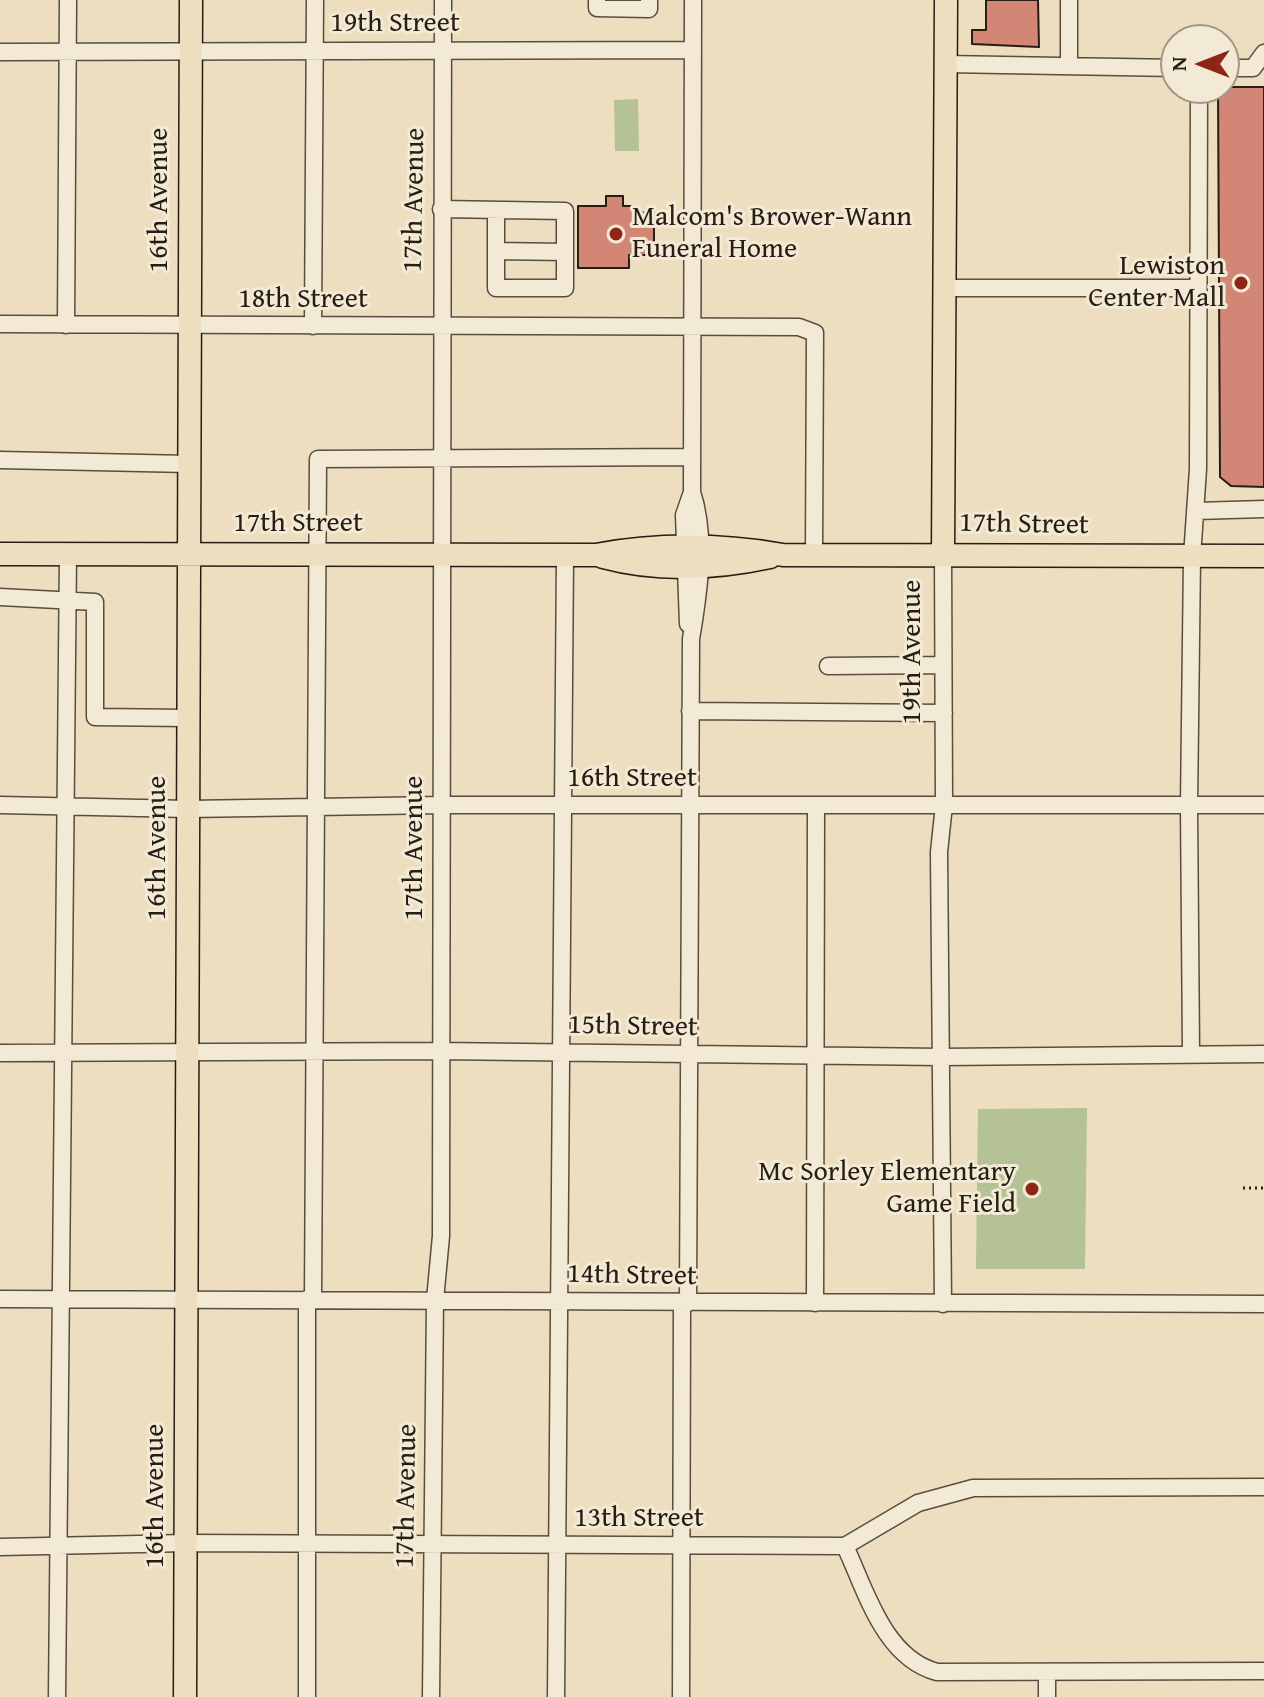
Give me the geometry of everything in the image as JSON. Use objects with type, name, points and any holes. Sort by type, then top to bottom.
[{"type":"main road","name":"16th Avenue","points":[[185,1697],[191,0]]},
{"type":"main road","name":"19th Avenue","points":[[943,554],[946,0]]},
{"type":"main road","name":"17th Street","points":[[0,554],[596,555],[642,546],[691,556],[727,545],[783,555],[1264,556]]},
{"type":"street","points":[[66,325],[68,0]]},
{"type":"street","points":[[313,326],[315,0]]},
{"type":"street","name":"17th Avenue","points":[[431,1697],[435,1300],[441,1236],[440,326],[443,0]]},
{"type":"street","points":[[597,0],[597,8],[649,9],[649,0]]},
{"type":"street","points":[[681,1697],[690,1055],[688,805],[691,556],[699,514],[692,492],[693,0]]},
{"type":"street","points":[[1069,0],[1069,66]]},
{"type":"street","name":"19th Street","points":[[0,52],[190,49],[693,50]]},
{"type":"street","points":[[1240,68],[1253,68],[1264,53]]},
{"type":"street","points":[[945,64],[1160,68]]},
{"type":"street","points":[[1191,1053],[1189,806],[1192,557],[1196,511],[1199,104]]},
{"type":"street","points":[[441,209],[565,211],[565,288],[496,288],[496,210]]},
{"type":"street","points":[[496,251],[565,252]]},
{"type":"street","points":[[944,288],[1198,288]]},
{"type":"street","name":"18th Street","points":[[0,324],[799,327],[815,333],[814,555]]},
{"type":"street","points":[[307,1697],[318,459],[692,457]]},
{"type":"street","points":[[0,460],[189,464]]},
{"type":"street","points":[[1196,511],[1264,509]]},
{"type":"street","points":[[57,1697],[68,553]]},
{"type":"street","name":"19th Avenue","points":[[943,554],[944,805],[939,852],[943,1304]]},
{"type":"street","points":[[556,1697],[564,1052],[565,555]]},
{"type":"street","points":[[0,597],[95,602],[95,717],[188,718]]},
{"type":"street","points":[[828,666],[943,665]]},
{"type":"street","points":[[690,711],[944,713]]},
{"type":"street","name":"16th Street","points":[[0,805],[188,809],[442,805],[1264,805]]},
{"type":"street","points":[[815,1303],[816,805]]},
{"type":"street","name":"15th Street","points":[[0,1053],[439,1051],[941,1057],[1264,1054]]},
{"type":"street","name":"14th Street","points":[[0,1299],[1264,1304]]},
{"type":"street","points":[[1264,1487],[973,1488],[918,1503],[845,1546],[894,1645],[912,1663],[937,1672],[1264,1671]]},
{"type":"street","name":"13th Street","points":[[0,1547],[186,1543],[845,1546]]},
{"type":"street","points":[[1047,1673],[1047,1697]]},
{"type":"path","points":[[1243,1188],[1264,1188]]},
{"type":"green space","points":[[638,99],[639,151],[615,151],[614,100]]},
{"type":"green space","name":"Mc Sorley Elementary Game Field","points":[[1087,1108],[1085,1269],[976,1269],[978,1109]]},
{"type":"building","points":[[986,0],[1038,0],[1039,47],[972,44],[972,30],[986,30]]},
{"type":"building","name":"Lewiston Center Mall","points":[[1240,87],[1264,87],[1264,487],[1231,486],[1220,477],[1218,104],[1240,104]]},
{"type":"building","name":"Malcom's Brower-Wann Funeral Home","points":[[606,196],[623,196],[623,206],[635,206],[635,213],[654,212],[654,255],[629,255],[629,268],[578,268],[578,206],[606,206]]},
{"type":"place","name":"Malcom's Brower-Wann Funeral Home","points":[[616,234]]},
{"type":"place","name":"Lewiston Center Mall","points":[[1241,283]]},
{"type":"place","name":"Mc Sorley Elementary Game Field","points":[[1032,1189]]}]
